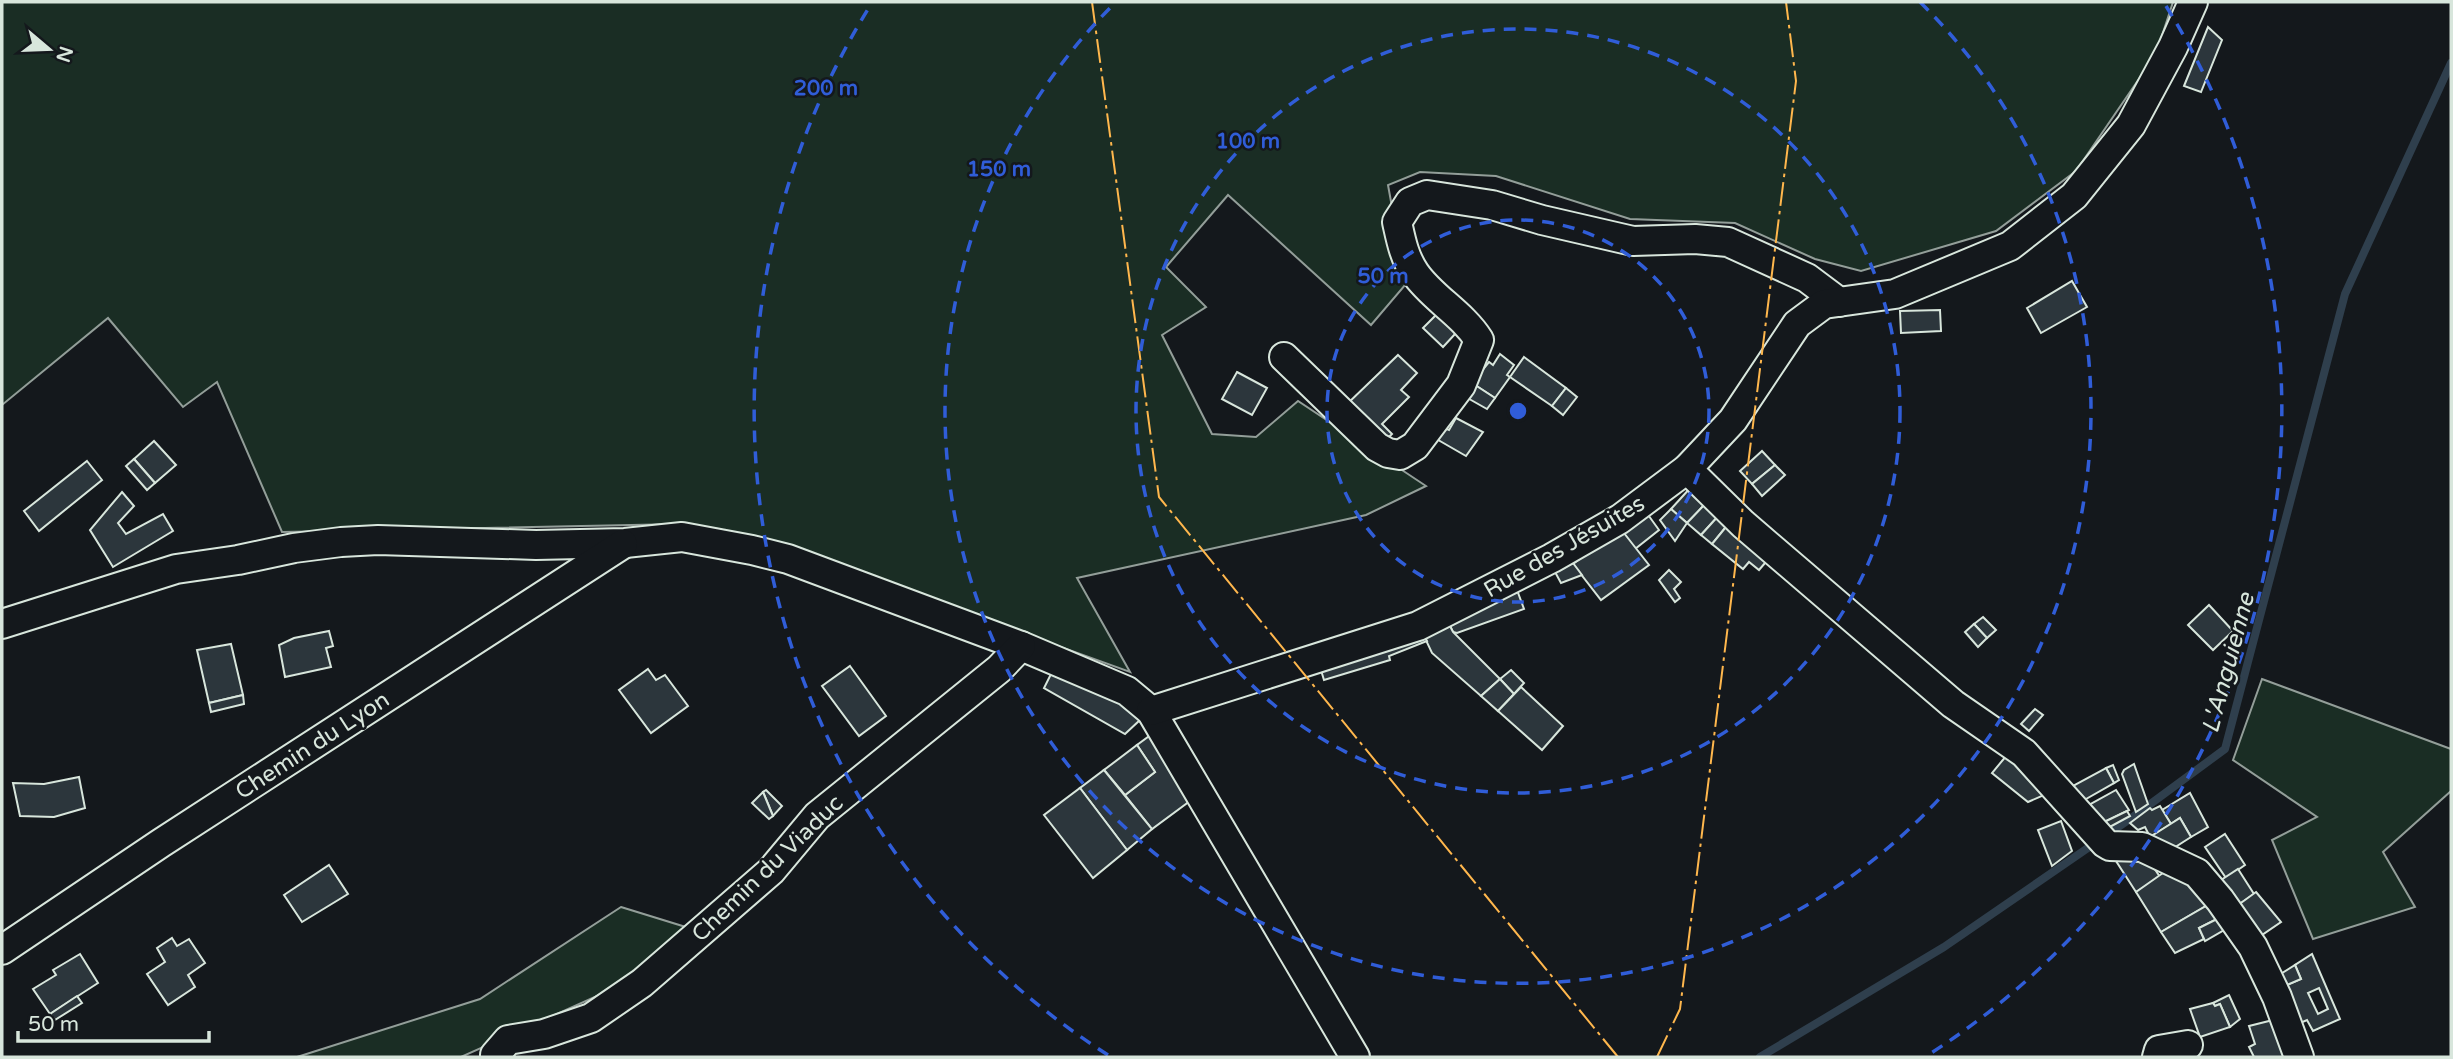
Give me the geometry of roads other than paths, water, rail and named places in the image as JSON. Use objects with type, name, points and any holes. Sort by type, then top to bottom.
[{"type":"street","name":"Rue des Jésuites","points":[[1151,711],[1418,626],[1552,558],[1608,525],[1687,469],[1733,420],[1797,324],[1824,304],[1895,294],[2010,246],[2074,196],[2131,125],[2173,47],[2193,2]]},
{"type":"street","points":[[1284,357],[1377,447],[1400,455],[1415,446],[1461,385],[1479,340],[1471,328],[1415,274],[1403,250],[1397,222],[1410,202],[1427,195],[1492,205],[1633,241],[1695,239],[1728,243],[1807,278],[1839,302]]},
{"type":"street","points":[[1687,469],[1743,524],[1953,704],[2024,753],[2100,839],[2110,846],[2142,847],[2197,873],[2221,900],[2253,947],[2277,997],[2299,1057]]},
{"type":"street","points":[[2,624],[176,569],[294,548],[379,540],[536,545],[625,543],[682,537],[788,559],[1021,646],[1127,691],[1151,711],[1355,1057]]},
{"type":"street","name":"Chemin du Lyon","points":[[2,950],[160,843],[625,543]]},
{"type":"street","name":"Chemin du Viaduc","points":[[495,1055],[508,1040],[544,1034],[591,1018],[642,983],[771,871],[817,816],[999,669],[1021,646]]},
{"type":"street","points":[[2157,1057],[2159,1051],[2188,1045]]},
{"type":"waterway","name":"L'Anguienne","points":[[1760,1057],[1944,947],[2130,819],[2225,749],[2345,294],[2451,63]]}]
